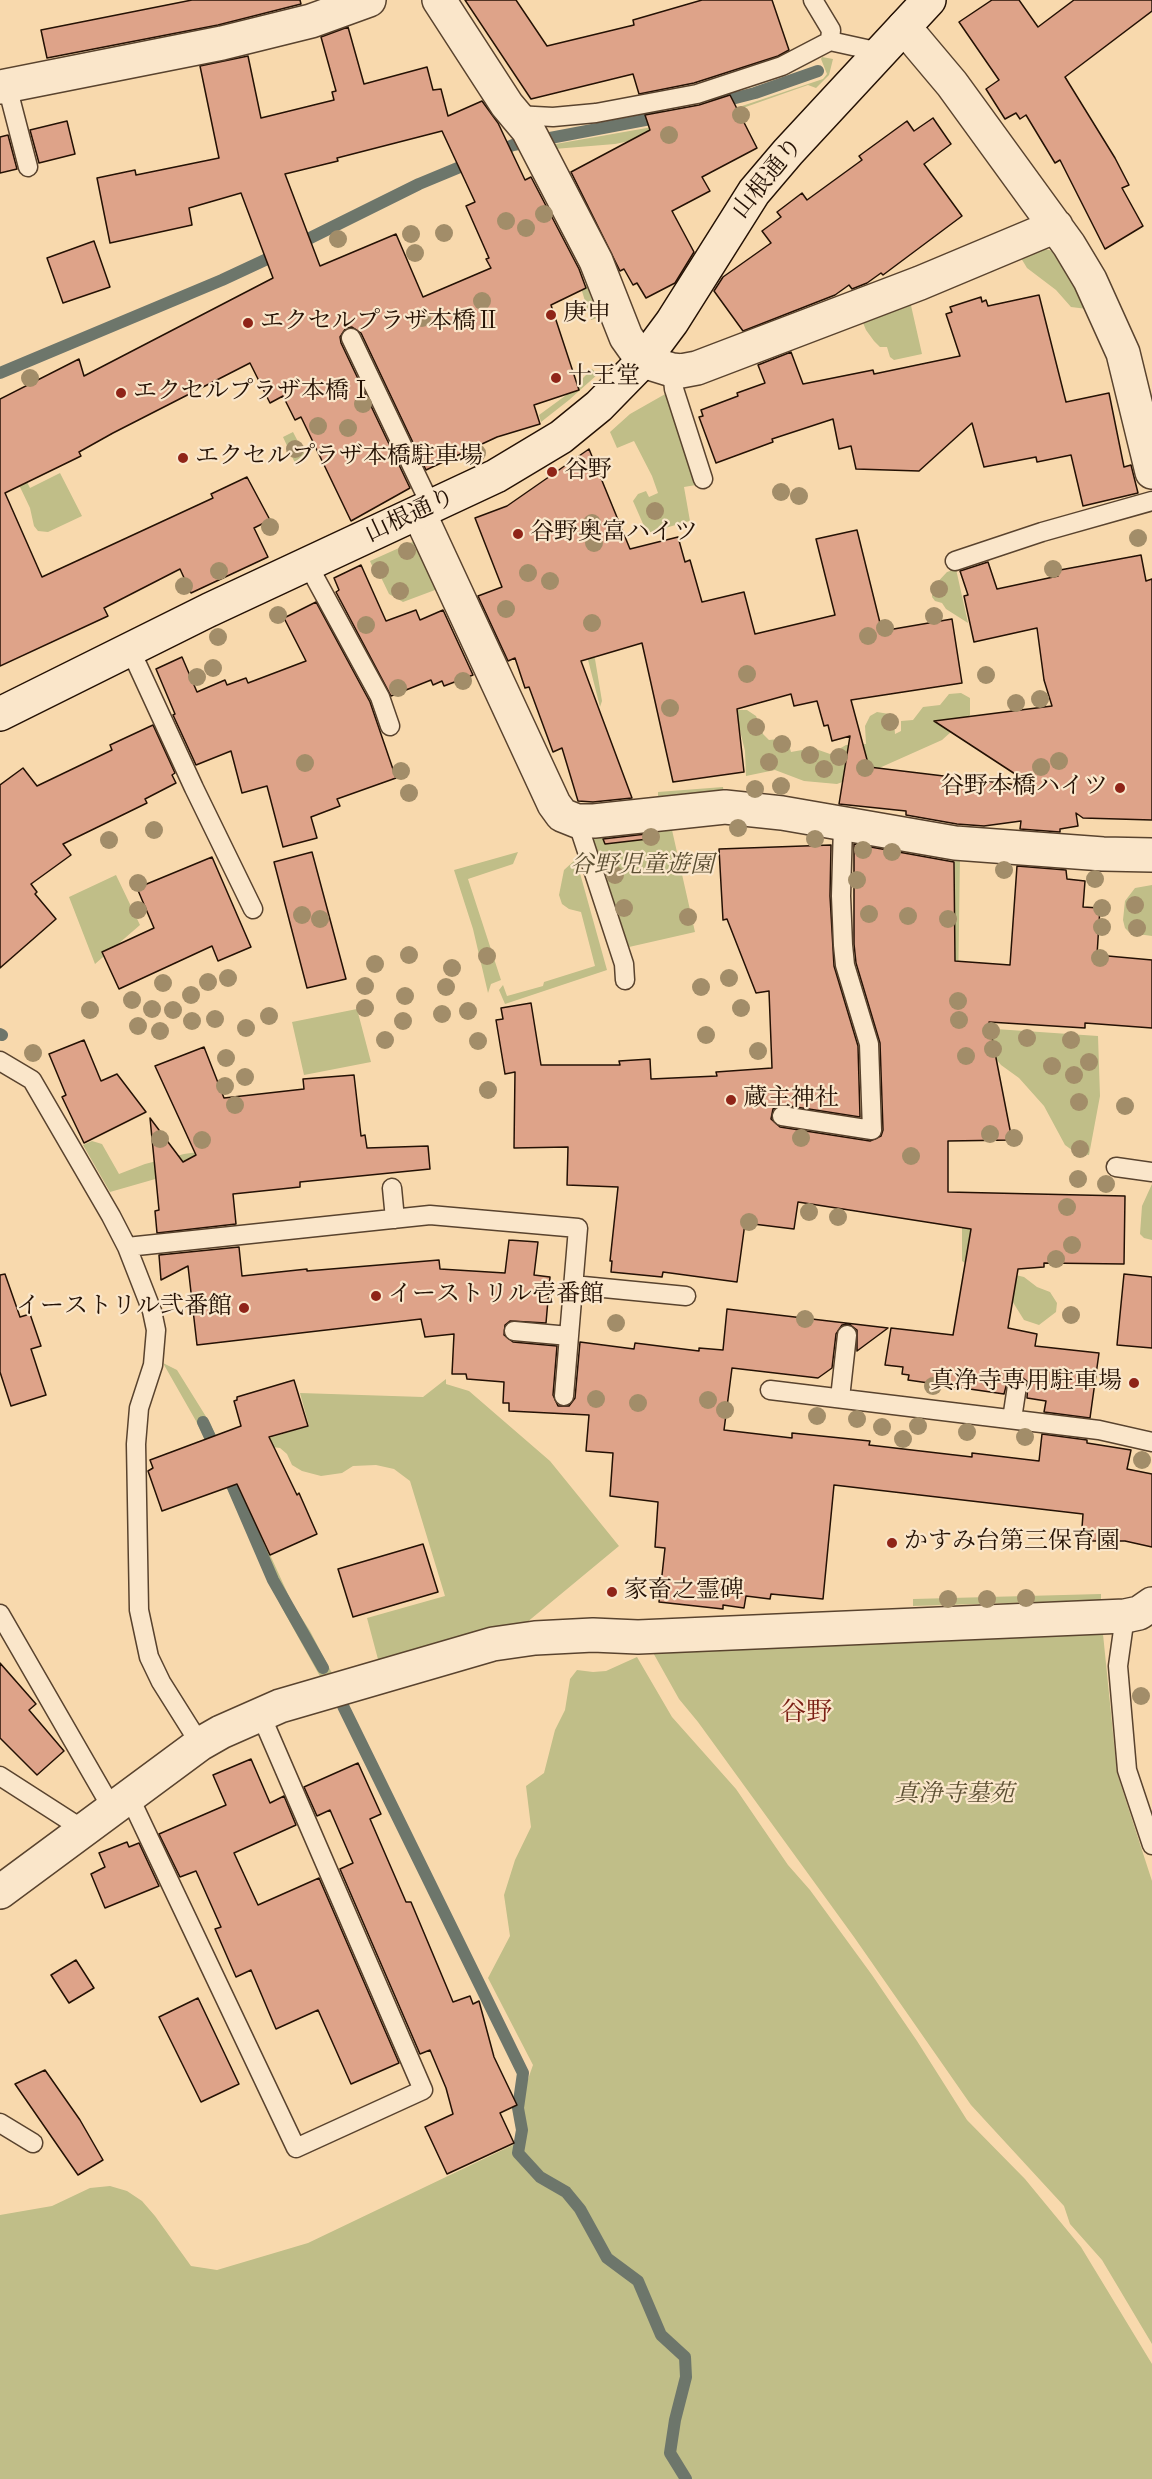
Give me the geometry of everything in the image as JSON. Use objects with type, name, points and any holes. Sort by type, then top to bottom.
[{"type":"street","points":[[3,87],[222,43],[311,21],[369,0]]},
{"type":"street","points":[[439,0],[527,132],[596,261],[626,337],[658,366],[681,371],[697,368],[920,283],[1056,226]]},
{"type":"street","name":"山根通り","points":[[0,714],[130,649],[513,468],[561,437],[599,406],[658,366],[672,322],[754,192],[929,0]]},
{"type":"street","points":[[904,27],[933,59],[1056,226],[1090,280],[1116,334],[1130,375],[1152,472]]},
{"type":"street","points":[[425,510],[554,804],[562,815],[577,821],[725,807],[782,813],[955,843],[1103,854],[1152,855]]},
{"type":"street","points":[[0,1892],[200,1744],[260,1713],[493,1644],[535,1638],[593,1635],[638,1637],[1138,1610]]},
{"type":"lane","points":[[813,0],[831,30],[830,41]]},
{"type":"lane","points":[[527,132],[553,117],[596,113],[697,94],[782,66],[830,41],[880,52]]},
{"type":"lane","points":[[3,87],[27,167]]},
{"type":"lane","points":[[351,338],[425,510]]},
{"type":"lane","points":[[658,366],[674,389],[704,479]]},
{"type":"lane","points":[[955,561],[1042,532],[1152,501]]},
{"type":"lane","points":[[308,565],[380,697],[390,726]]},
{"type":"lane","points":[[130,649],[253,909]]},
{"type":"lane","points":[[577,821],[624,964],[625,980]]},
{"type":"lane","points":[[783,1116],[872,1130],[869,1044],[845,964],[843,945],[841,896],[843,825]]},
{"type":"lane","points":[[0,1061],[32,1080],[127,1247],[149,1302],[156,1330],[153,1365],[140,1408],[136,1444],[139,1610],[149,1657],[161,1682],[200,1744]]},
{"type":"lane","points":[[1116,1167],[1152,1172]]},
{"type":"lane","points":[[392,1188],[395,1219]]},
{"type":"lane","points":[[127,1247],[430,1215],[578,1228],[564,1396]]},
{"type":"lane","points":[[573,1284],[686,1296]]},
{"type":"lane","points":[[514,1331],[569,1336]]},
{"type":"lane","points":[[840,1398],[848,1335]]},
{"type":"lane","points":[[1012,1419],[1017,1386]]},
{"type":"lane","points":[[770,1390],[1099,1430],[1152,1442]]},
{"type":"lane","points":[[1138,1610],[1118,1666],[1127,1770],[1152,1845]]},
{"type":"lane","points":[[0,1614],[121,1803],[296,2148],[423,2090],[260,1713]]},
{"type":"lane","points":[[0,1776],[84,1830]]},
{"type":"lane","points":[[0,2123],[33,2143]]},
{"type":"green space","points":[[822,57],[833,59],[829,75],[816,88],[808,85],[740,109],[741,113],[679,131],[615,144],[554,149],[550,145],[675,123],[739,107],[823,79],[827,74]]},
{"type":"green space","points":[[1037,246],[1052,251],[1087,309],[1071,307],[1056,290],[1027,268],[1021,258]]},
{"type":"green space","points":[[587,285],[598,318],[591,320],[581,288]]},
{"type":"green space","points":[[910,301],[922,354],[894,360],[890,357],[887,347],[880,347],[874,341],[861,318]]},
{"type":"green space","points":[[592,369],[598,374],[541,422],[539,415],[565,396]]},
{"type":"green space","points":[[667,393],[696,485],[684,487],[690,521],[647,533],[633,501],[638,494],[646,491],[649,497],[658,493],[652,476],[634,441],[617,448],[610,432],[630,414]]},
{"type":"green space","points":[[293,432],[306,457],[295,463],[283,437]]},
{"type":"green space","points":[[17,462],[30,488],[60,473],[82,516],[48,532],[38,531],[10,466]]},
{"type":"green space","points":[[419,539],[438,581],[435,590],[403,602],[389,594],[376,567],[373,568],[370,561]]},
{"type":"green space","points":[[956,569],[968,623],[932,597],[933,587],[947,572]]},
{"type":"green space","points":[[566,573],[595,659],[602,701],[600,707]]},
{"type":"green space","points":[[961,693],[970,698],[970,715],[942,740],[877,769],[837,784],[804,781],[775,770],[746,776],[745,751],[735,710],[747,710],[756,716],[763,734],[769,740],[779,739],[789,745],[791,752],[813,748],[830,754],[846,745],[866,744],[865,726],[870,716],[877,712],[889,714],[894,720],[895,734],[901,731],[901,721],[913,720],[923,707],[940,705],[949,694]]},
{"type":"green space","points":[[723,787],[724,795],[658,800],[658,792]]},
{"type":"green space","name":"谷野児童遊園","points":[[675,824],[672,830],[695,932],[629,947],[591,834]]},
{"type":"green space","points":[[518,852],[513,864],[468,879],[501,980],[491,984],[488,993],[473,929],[454,870]]},
{"type":"green space","points":[[955,855],[960,856],[958,993],[952,984]]},
{"type":"green space","points":[[576,859],[607,970],[505,1004],[499,990],[503,985],[507,996],[543,986],[544,982],[595,966],[581,912],[569,909],[562,904],[559,895],[564,870]]},
{"type":"green space","points":[[116,875],[140,925],[95,964],[69,897]]},
{"type":"green space","points":[[1152,885],[1152,936],[1130,933],[1125,928],[1123,920],[1125,901],[1135,888]]},
{"type":"green space","points":[[357,1009],[371,1062],[304,1075],[292,1022]]},
{"type":"green space","points":[[981,1028],[1098,1036],[1100,1096],[1089,1155],[1076,1153],[1065,1145],[1044,1106],[1019,1078],[1001,1065],[993,1055]]},
{"type":"green space","points":[[92,1141],[102,1144],[119,1174],[145,1164],[184,1154],[198,1152],[239,1155],[110,1192],[83,1145]]},
{"type":"green space","points":[[1152,1184],[1152,1240],[1140,1234],[1142,1206]]},
{"type":"green space","points":[[962,1216],[1003,1272],[1024,1277],[1037,1287],[1050,1292],[1057,1303],[1056,1312],[1039,1325],[1024,1320],[1004,1288],[962,1261]]},
{"type":"green space","points":[[163,1363],[177,1370],[210,1423],[292,1603],[310,1631],[334,1677],[322,1680],[282,1608],[196,1421]],"holes":[[[205,1418],[278,1578],[274,1580],[308,1637],[324,1669],[322,1670],[272,1581],[199,1421]]]},
{"type":"green space","points":[[446,1379],[446,1384],[469,1391],[550,1461],[619,1546],[520,1628],[379,1663],[367,1618],[445,1596],[410,1481],[394,1469],[376,1465],[353,1466],[342,1473],[321,1476],[302,1471],[292,1465],[287,1454],[280,1448],[249,1444],[309,1426],[300,1393],[423,1397]]},
{"type":"green space","points":[[1101,1594],[1101,1600],[913,1606],[913,1599]]},
{"type":"green space","name":"真浄寺墓苑","points":[[1097,1628],[1103,1634],[1117,1773],[1152,1881],[1152,2344],[1102,2260],[1070,2224],[1064,2206],[971,2105],[854,1937],[679,1699],[651,1649]]},
{"type":"green space","points":[[637,1657],[672,1717],[736,1789],[788,1865],[810,1890],[872,1975],[967,2120],[1025,2179],[1081,2247],[1152,2364],[1152,2479],[0,2479],[0,2215],[52,2206],[90,2188],[110,2186],[127,2191],[142,2201],[191,2266],[217,2270],[308,2243],[519,2142],[522,2096],[533,2065],[488,1978],[510,1936],[504,1895],[515,1860],[531,1827],[526,1786],[544,1773],[555,1730],[565,1710],[570,1679],[577,1670],[606,1671]]},
{"type":"building","points":[[192,0],[300,0],[301,4],[218,25],[47,58],[41,30]]},
{"type":"building","points":[[465,0],[516,0],[547,46],[634,25],[633,20],[702,0],[772,0],[789,50],[778,56],[694,83],[639,94],[633,74],[531,99]]},
{"type":"building","points":[[992,0],[1019,0],[1038,27],[1074,0],[1152,0],[1152,11],[1065,77],[1115,158],[1129,185],[1122,188],[1143,226],[1105,249],[1060,160],[1055,163],[1026,115],[1020,119],[1016,113],[1005,119],[986,89],[999,80],[959,22]]},
{"type":"building","points":[[348,27],[364,84],[427,67],[433,90],[441,89],[448,116],[482,101],[498,123],[525,180],[531,177],[579,269],[586,288],[551,305],[579,390],[534,405],[540,424],[497,437],[426,470],[361,333],[352,327],[346,328],[340,337],[341,343],[410,488],[351,521],[301,417],[295,420],[283,396],[270,403],[250,363],[113,433],[79,452],[81,456],[5,493],[42,577],[213,498],[211,494],[247,477],[270,520],[254,528],[268,557],[191,593],[180,569],[104,608],[108,616],[0,666],[0,399],[79,359],[84,376],[273,278],[241,193],[189,208],[192,225],[110,243],[97,178],[135,170],[136,175],[219,158],[200,66],[248,56],[261,118],[334,100],[332,92],[336,91],[321,37]],"holes":[[[442,131],[475,202],[466,206],[489,258],[486,259],[491,268],[423,297],[396,234],[320,266],[285,174]]]},
{"type":"building","points":[[730,95],[757,148],[702,177],[710,191],[672,211],[694,252],[675,283],[646,298],[637,283],[633,285],[624,269],[620,271],[571,172],[650,130],[645,115],[699,105]]},
{"type":"building","points":[[933,118],[951,144],[924,164],[962,216],[883,275],[881,273],[867,283],[852,289],[849,285],[835,295],[743,331],[714,291],[723,277],[771,243],[762,231],[781,217],[777,212],[802,193],[807,200],[862,160],[859,156],[907,121],[914,131]]},
{"type":"building","points":[[67,121],[75,154],[39,163],[30,130]]},
{"type":"building","points":[[8,135],[17,169],[0,173],[0,137]]},
{"type":"building","points":[[94,241],[110,287],[63,303],[47,258]]},
{"type":"building","points":[[1039,295],[1066,402],[1109,393],[1124,467],[1131,465],[1138,493],[1083,506],[1071,455],[1037,462],[1036,457],[984,467],[972,423],[919,471],[856,469],[851,446],[839,449],[833,419],[772,439],[773,442],[716,463],[699,417],[703,416],[701,410],[765,383],[758,365],[791,352],[803,384],[873,370],[874,374],[960,356],[946,314],[952,312],[950,307],[981,297],[982,302],[986,300],[988,306]]},
{"type":"building","points":[[589,449],[630,549],[678,537],[685,562],[690,560],[702,602],[744,592],[755,634],[835,615],[816,539],[857,530],[882,631],[952,619],[962,683],[851,700],[869,767],[1035,787],[934,721],[1052,706],[1044,680],[1037,628],[974,642],[964,596],[968,595],[960,571],[988,562],[997,589],[1058,576],[1057,573],[1060,570],[1141,555],[1146,581],[1152,579],[1152,820],[1083,818],[1076,813],[1078,826],[1060,829],[1060,832],[1020,829],[1021,821],[984,826],[957,824],[906,815],[906,811],[839,804],[850,736],[832,741],[828,725],[824,726],[817,701],[794,706],[791,694],[737,709],[744,772],[673,782],[642,643],[581,661],[632,798],[593,802],[578,801],[562,748],[553,752],[529,687],[525,688],[515,658],[508,661],[478,596],[502,587],[475,518],[507,506]]},
{"type":"building","points":[[361,565],[386,621],[416,610],[420,620],[443,610],[473,675],[444,686],[442,681],[433,685],[431,680],[391,696],[336,592],[339,590],[334,578]]},
{"type":"building","points":[[316,602],[370,702],[396,778],[337,799],[340,806],[311,817],[317,838],[283,847],[267,786],[242,793],[231,751],[196,765],[173,715],[175,714],[156,669],[182,657],[197,692],[225,680],[227,685],[246,678],[248,683],[306,661],[284,618]]},
{"type":"building","points":[[153,725],[175,773],[172,775],[176,783],[145,799],[147,803],[63,844],[71,855],[31,884],[37,892],[35,894],[56,919],[0,968],[0,785],[23,768],[37,786],[112,750],[110,745]]},
{"type":"building","points":[[646,834],[648,839],[605,844],[603,839]]},
{"type":"building","points":[[854,844],[954,862],[955,961],[1010,965],[1017,866],[1066,870],[1067,879],[1085,881],[1083,907],[1100,908],[1097,955],[1152,960],[1152,1028],[1085,1023],[1085,1028],[989,1022],[1012,1140],[948,1141],[948,1192],[1125,1196],[1124,1264],[1044,1263],[1044,1267],[1018,1269],[1008,1328],[1037,1334],[1035,1346],[1099,1353],[1090,1418],[1044,1412],[1046,1401],[1027,1398],[1028,1382],[1019,1375],[1013,1375],[1008,1379],[1004,1394],[908,1380],[909,1375],[902,1374],[903,1367],[885,1365],[891,1328],[953,1335],[971,1229],[798,1202],[794,1229],[745,1223],[737,1282],[663,1272],[662,1277],[611,1272],[612,1261],[610,1261],[618,1187],[567,1185],[568,1147],[514,1148],[515,1072],[505,1074],[496,1020],[503,1019],[501,1008],[531,1003],[541,1065],[620,1065],[619,1061],[650,1059],[651,1079],[717,1076],[716,1072],[772,1068],[769,991],[756,993],[727,919],[723,920],[719,849],[831,845],[830,896],[834,966],[858,1046],[860,1117],[783,1105],[773,1109],[771,1119],[780,1127],[870,1141],[881,1136],[883,1130],[880,1043],[856,963],[854,944]]},
{"type":"building","points":[[312,852],[346,979],[307,988],[274,862]]},
{"type":"building","points":[[212,857],[251,947],[218,961],[212,946],[119,989],[102,952],[154,928],[137,888]]},
{"type":"building","points":[[84,1040],[101,1081],[117,1074],[146,1112],[84,1143],[62,1097],[66,1095],[49,1054]]},
{"type":"building","points":[[204,1047],[224,1098],[304,1089],[303,1079],[354,1075],[361,1136],[365,1135],[367,1148],[428,1146],[430,1169],[300,1182],[300,1187],[233,1194],[236,1224],[157,1233],[155,1211],[159,1210],[150,1118],[183,1162],[196,1155],[155,1066]]},
{"type":"building","points":[[509,1240],[538,1242],[534,1275],[550,1277],[546,1323],[510,1321],[505,1325],[504,1335],[513,1342],[557,1346],[553,1395],[558,1406],[569,1406],[575,1398],[580,1342],[634,1349],[635,1343],[699,1351],[699,1348],[723,1350],[727,1309],[888,1328],[857,1351],[857,1330],[849,1324],[842,1325],[836,1334],[832,1368],[818,1378],[732,1368],[724,1430],[792,1438],[792,1433],[870,1441],[869,1445],[972,1457],[972,1453],[1039,1461],[1042,1434],[1087,1440],[1087,1443],[1131,1450],[1127,1469],[1152,1474],[1152,1547],[1125,1541],[1081,1541],[1083,1514],[834,1485],[823,1599],[771,1594],[770,1599],[746,1596],[744,1608],[723,1605],[723,1609],[659,1602],[665,1548],[655,1547],[658,1502],[610,1496],[613,1453],[586,1451],[589,1415],[509,1411],[509,1403],[503,1403],[504,1382],[467,1379],[466,1374],[452,1374],[454,1334],[425,1337],[421,1319],[197,1345],[188,1266],[161,1280],[159,1255],[239,1247],[242,1276],[439,1260],[440,1269],[505,1273]]},
{"type":"building","points":[[5,1274],[20,1317],[30,1314],[41,1346],[31,1349],[46,1395],[11,1406],[0,1372],[0,1275]]},
{"type":"building","points":[[1124,1274],[1152,1277],[1152,1348],[1117,1345]]},
{"type":"building","points":[[294,1380],[308,1426],[269,1437],[297,1495],[299,1493],[317,1534],[270,1555],[237,1484],[162,1511],[148,1471],[153,1468],[150,1460],[241,1426],[234,1401],[237,1397]]},
{"type":"building","points":[[423,1544],[438,1592],[353,1617],[338,1569]]},
{"type":"building","points":[[0,1663],[36,1704],[29,1710],[64,1751],[37,1775],[0,1738]]},
{"type":"building","points":[[251,1759],[270,1803],[284,1796],[296,1825],[234,1853],[258,1905],[319,1878],[399,2063],[351,2084],[318,2010],[276,2029],[251,1970],[236,1977],[215,1929],[221,1927],[196,1871],[180,1877],[159,1834],[226,1805],[213,1775]]},
{"type":"building","points":[[358,1763],[381,1814],[370,1819],[406,1902],[411,1902],[453,2002],[470,1996],[473,2004],[479,2001],[494,2057],[517,2105],[500,2113],[514,2143],[447,2174],[425,2127],[453,2114],[446,2088],[430,2050],[420,2054],[340,1869],[353,1863],[330,1810],[317,1816],[304,1787]]},
{"type":"building","points":[[127,1842],[129,1847],[139,1843],[159,1886],[105,1908],[91,1874],[105,1867],[99,1853]]},
{"type":"building","points":[[76,1960],[94,1988],[69,2003],[51,1975]]},
{"type":"building","points":[[198,1998],[239,2084],[201,2102],[159,2017]]},
{"type":"building","points":[[45,2070],[80,2120],[103,2160],[78,2175],[15,2084]]},
{"type":"waterway","points":[[716,103],[755,93],[818,71]]},
{"type":"waterway","points":[[494,153],[513,145],[661,117]]},
{"type":"waterway","points":[[296,245],[419,184],[472,162]]},
{"type":"waterway","points":[[0,373],[222,280],[280,253]]},
{"type":"waterway","points":[[203,1422],[217,1452]]},
{"type":"waterway","points":[[226,1471],[273,1580],[323,1668]]},
{"type":"waterway","points":[[343,1706],[523,2073],[518,2108],[522,2130],[518,2153],[540,2177],[566,2192],[580,2209],[607,2258],[638,2281],[661,2335],[685,2357],[686,2377],[675,2420],[670,2453],[686,2479]]},
{"type":"place","name":"庚申","points":[[551,315]]},
{"type":"place","name":"エクセルプラザ本橋Ⅱ","points":[[248,323]]},
{"type":"place","name":"十王堂","points":[[556,378]]},
{"type":"place","name":"エクセルプラザ本橋Ⅰ","points":[[121,393]]},
{"type":"place","name":"エクセルプラザ本橋駐車場","points":[[183,458]]},
{"type":"place","name":"谷野","points":[[552,472]]},
{"type":"place","name":"谷野奥富ハイツ","points":[[518,534]]},
{"type":"place","name":"谷野本橋ハイツ","points":[[1120,788]]},
{"type":"place","name":"蔵主神社","points":[[731,1100]]},
{"type":"place","name":"イーストリル壱番館","points":[[376,1296]]},
{"type":"place","name":"イーストリル弐番館","points":[[244,1308]]},
{"type":"place","name":"真浄寺専用駐車場","points":[[1134,1383]]},
{"type":"place","name":"かすみ台第三保育園","points":[[892,1543]]},
{"type":"place","name":"家畜之霊碑","points":[[612,1592]]},
{"type":"district","name":"谷野","points":[[806,1715]]}]
